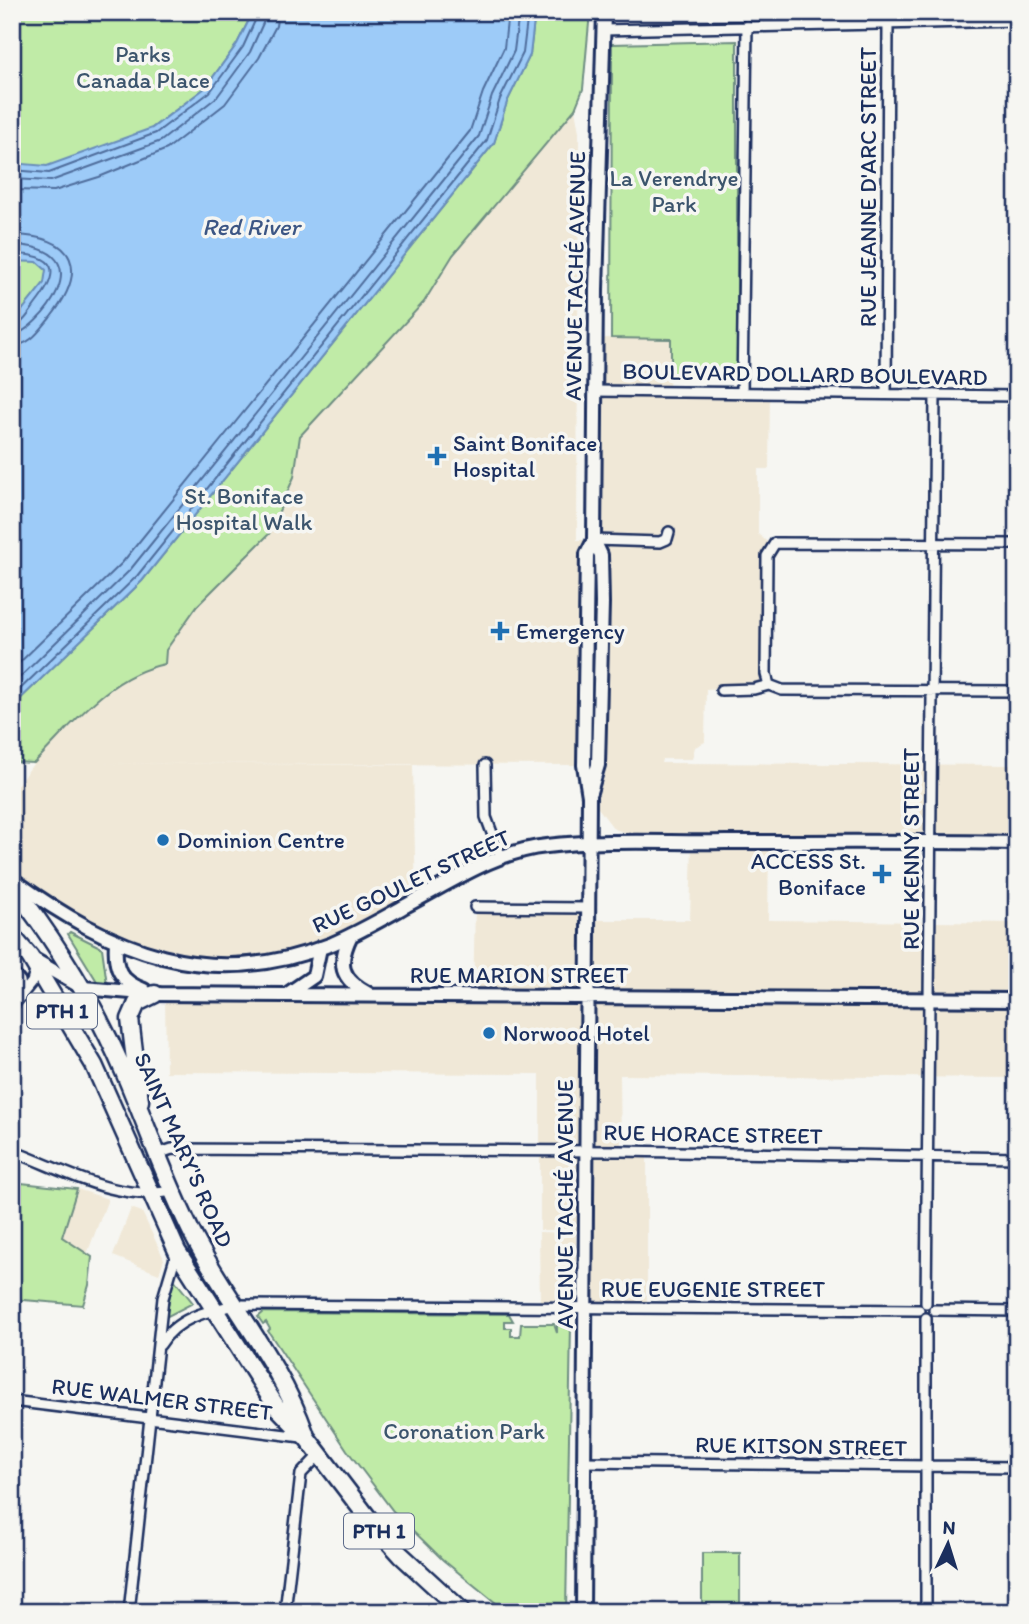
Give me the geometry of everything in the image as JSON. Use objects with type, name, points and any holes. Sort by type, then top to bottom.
[{"type":"highway","name":"SAINT MARY'S ROAD","points":[[12,885],[56,944],[83,988],[124,1072],[172,1191],[196,1240],[292,1396],[307,1438]]},
{"type":"highway","name":"SAINT MARY'S ROAD","points":[[12,936],[33,962],[93,1065],[177,1251],[276,1406],[307,1438],[372,1523],[446,1606],[463,1612]]},
{"type":"highway","points":[[141,1114],[130,1019],[136,1003],[155,994]]},
{"type":"highway","points":[[93,1065],[124,1072]]},
{"type":"main road","name":"AVENUE TACHÉ AVENUE","points":[[589,796],[598,765],[600,677],[601,555],[594,540],[594,391],[604,12]]},
{"type":"main road","name":"AVENUE TACHÉ AVENUE","points":[[583,1612],[589,796],[584,765],[584,677],[587,554],[594,540]]},
{"type":"main road","points":[[584,677],[600,677]]},
{"type":"main road","name":"RUE GOULET STREET","points":[[12,879],[69,919],[116,943],[158,957],[214,964],[270,960],[320,948],[351,935],[500,857],[545,846],[1017,843]]},
{"type":"main road","points":[[351,935],[343,951],[343,970],[358,988],[372,996]]},
{"type":"main road","points":[[116,943],[115,963],[121,976],[130,985],[155,994]]},
{"type":"main road","points":[[285,994],[314,976],[320,948]]},
{"type":"main road","name":"RUE MARION STREET","points":[[33,962],[83,988],[155,994],[1017,1000]]},
{"type":"street","points":[[603,30],[1017,21]]},
{"type":"street","name":"RUE JEANNE D'ARC STREET","points":[[886,394],[888,22]]},
{"type":"street","points":[[742,393],[747,25]]},
{"type":"street","name":"BOULEVARD DOLLARD BOULEVARD","points":[[594,391],[1017,396]]},
{"type":"street","name":"RUE KENNY STREET","points":[[926,1303],[935,395]]},
{"type":"street","points":[[594,540],[660,542],[667,539],[669,533]]},
{"type":"street","points":[[769,685],[766,674],[767,556],[771,545],[784,541],[1017,544]]},
{"type":"street","points":[[721,690],[754,689],[769,685],[782,690],[1017,691]]},
{"type":"street","points":[[485,765],[486,817],[500,857]]},
{"type":"street","points":[[475,907],[588,908]]},
{"type":"street","points":[[12,1007],[32,982],[33,962]]},
{"type":"street","points":[[12,972],[20,981],[22,996]]},
{"type":"street","name":"RUE HORACE STREET","points":[[157,1154],[172,1149],[586,1151],[1017,1158]]},
{"type":"street","points":[[12,1151],[116,1191],[150,1195],[172,1191]]},
{"type":"street","points":[[129,1612],[163,1298],[177,1251]]},
{"type":"street","points":[[926,1612],[926,1318],[919,1310],[926,1303],[934,1310],[1017,1311]]},
{"type":"street","name":"RUE EUGENIE STREET","points":[[160,1345],[168,1332],[178,1324],[214,1309],[236,1305],[919,1310]]},
{"type":"street","points":[[926,1318],[934,1310]]},
{"type":"street","name":"RUE WALMER STREET","points":[[12,1401],[307,1438]]},
{"type":"street","points":[[285,1612],[301,1474],[318,1455]]},
{"type":"street","name":"RUE KITSON STREET","points":[[584,1462],[1017,1467]]},
{"type":"shaded area","points":[[575,109],[579,132],[577,540],[593,540],[594,338],[671,339],[669,392],[770,393],[769,469],[758,469],[758,534],[771,545],[769,685],[706,689],[705,742],[695,747],[692,759],[662,759],[661,763],[1017,765],[1016,843],[769,843],[768,920],[1017,923],[1017,1078],[620,1075],[621,1151],[647,1151],[647,1307],[585,1308],[587,1231],[540,1230],[540,1074],[166,1072],[165,994],[473,995],[475,907],[588,908],[589,920],[690,920],[692,843],[657,842],[614,829],[589,796],[597,765],[76,763],[413,765],[416,901],[351,935],[248,963],[144,953],[12,879],[12,792],[34,763],[107,689],[132,674],[165,663],[166,650],[197,606],[269,534],[294,477],[300,436],[424,302],[453,255]]},
{"type":"shaded area","points":[[77,1189],[108,1199],[87,1254],[62,1238]]},
{"type":"shaded area","points":[[131,1208],[142,1212],[164,1259],[159,1274],[113,1256]]},
{"type":"shaded area","points":[[539,1232],[576,1233],[575,1296],[572,1302],[540,1303]]},
{"type":"green space","name":"Parks Canada Place","points":[[12,12],[253,12],[237,44],[205,88],[152,128],[44,283],[12,323]]},
{"type":"green space","name":"St. Boniface Hospital Walk","points":[[535,12],[590,12],[583,89],[575,109],[453,255],[424,302],[300,436],[294,477],[269,534],[197,606],[166,650],[165,664],[145,670],[109,690],[78,717],[34,763],[12,762],[12,707],[142,581],[494,143],[507,102],[530,55]]},
{"type":"green space","name":"La Verendrye Park","points":[[737,41],[737,377],[671,377],[671,339],[611,338],[612,44]]},
{"type":"green space","points":[[70,932],[102,948],[107,984],[98,983],[68,934]]},
{"type":"green space","points":[[12,1182],[77,1189],[62,1237],[92,1257],[89,1285],[83,1305],[12,1299]]},
{"type":"green space","points":[[173,1278],[193,1303],[166,1317]]},
{"type":"green space","name":"Coronation Park","points":[[264,1312],[509,1314],[513,1321],[505,1321],[505,1328],[511,1328],[511,1336],[520,1336],[521,1324],[554,1324],[557,1333],[557,1324],[571,1324],[566,1612],[507,1612],[443,1560],[393,1511],[347,1450],[268,1331],[270,1329],[266,1322],[263,1324],[258,1317]]},
{"type":"green space","points":[[702,1553],[740,1553],[740,1610],[702,1610]]},
{"type":"water","name":"Red River","points":[[253,12],[535,12],[530,55],[507,102],[494,143],[142,581],[12,707],[12,323],[44,283],[46,270],[37,262],[12,261],[12,163],[47,166],[152,128],[205,88],[237,44]]},
{"type":"place","name":"Saint Boniface Hospital","points":[[437,456]]},
{"type":"place","name":"Emergency","points":[[500,631]]},
{"type":"place","name":"Dominion Centre","points":[[163,840]]},
{"type":"place","name":"ACCESS St. Boniface","points":[[882,874]]},
{"type":"place","name":"Norwood Hotel","points":[[489,1033]]}]
